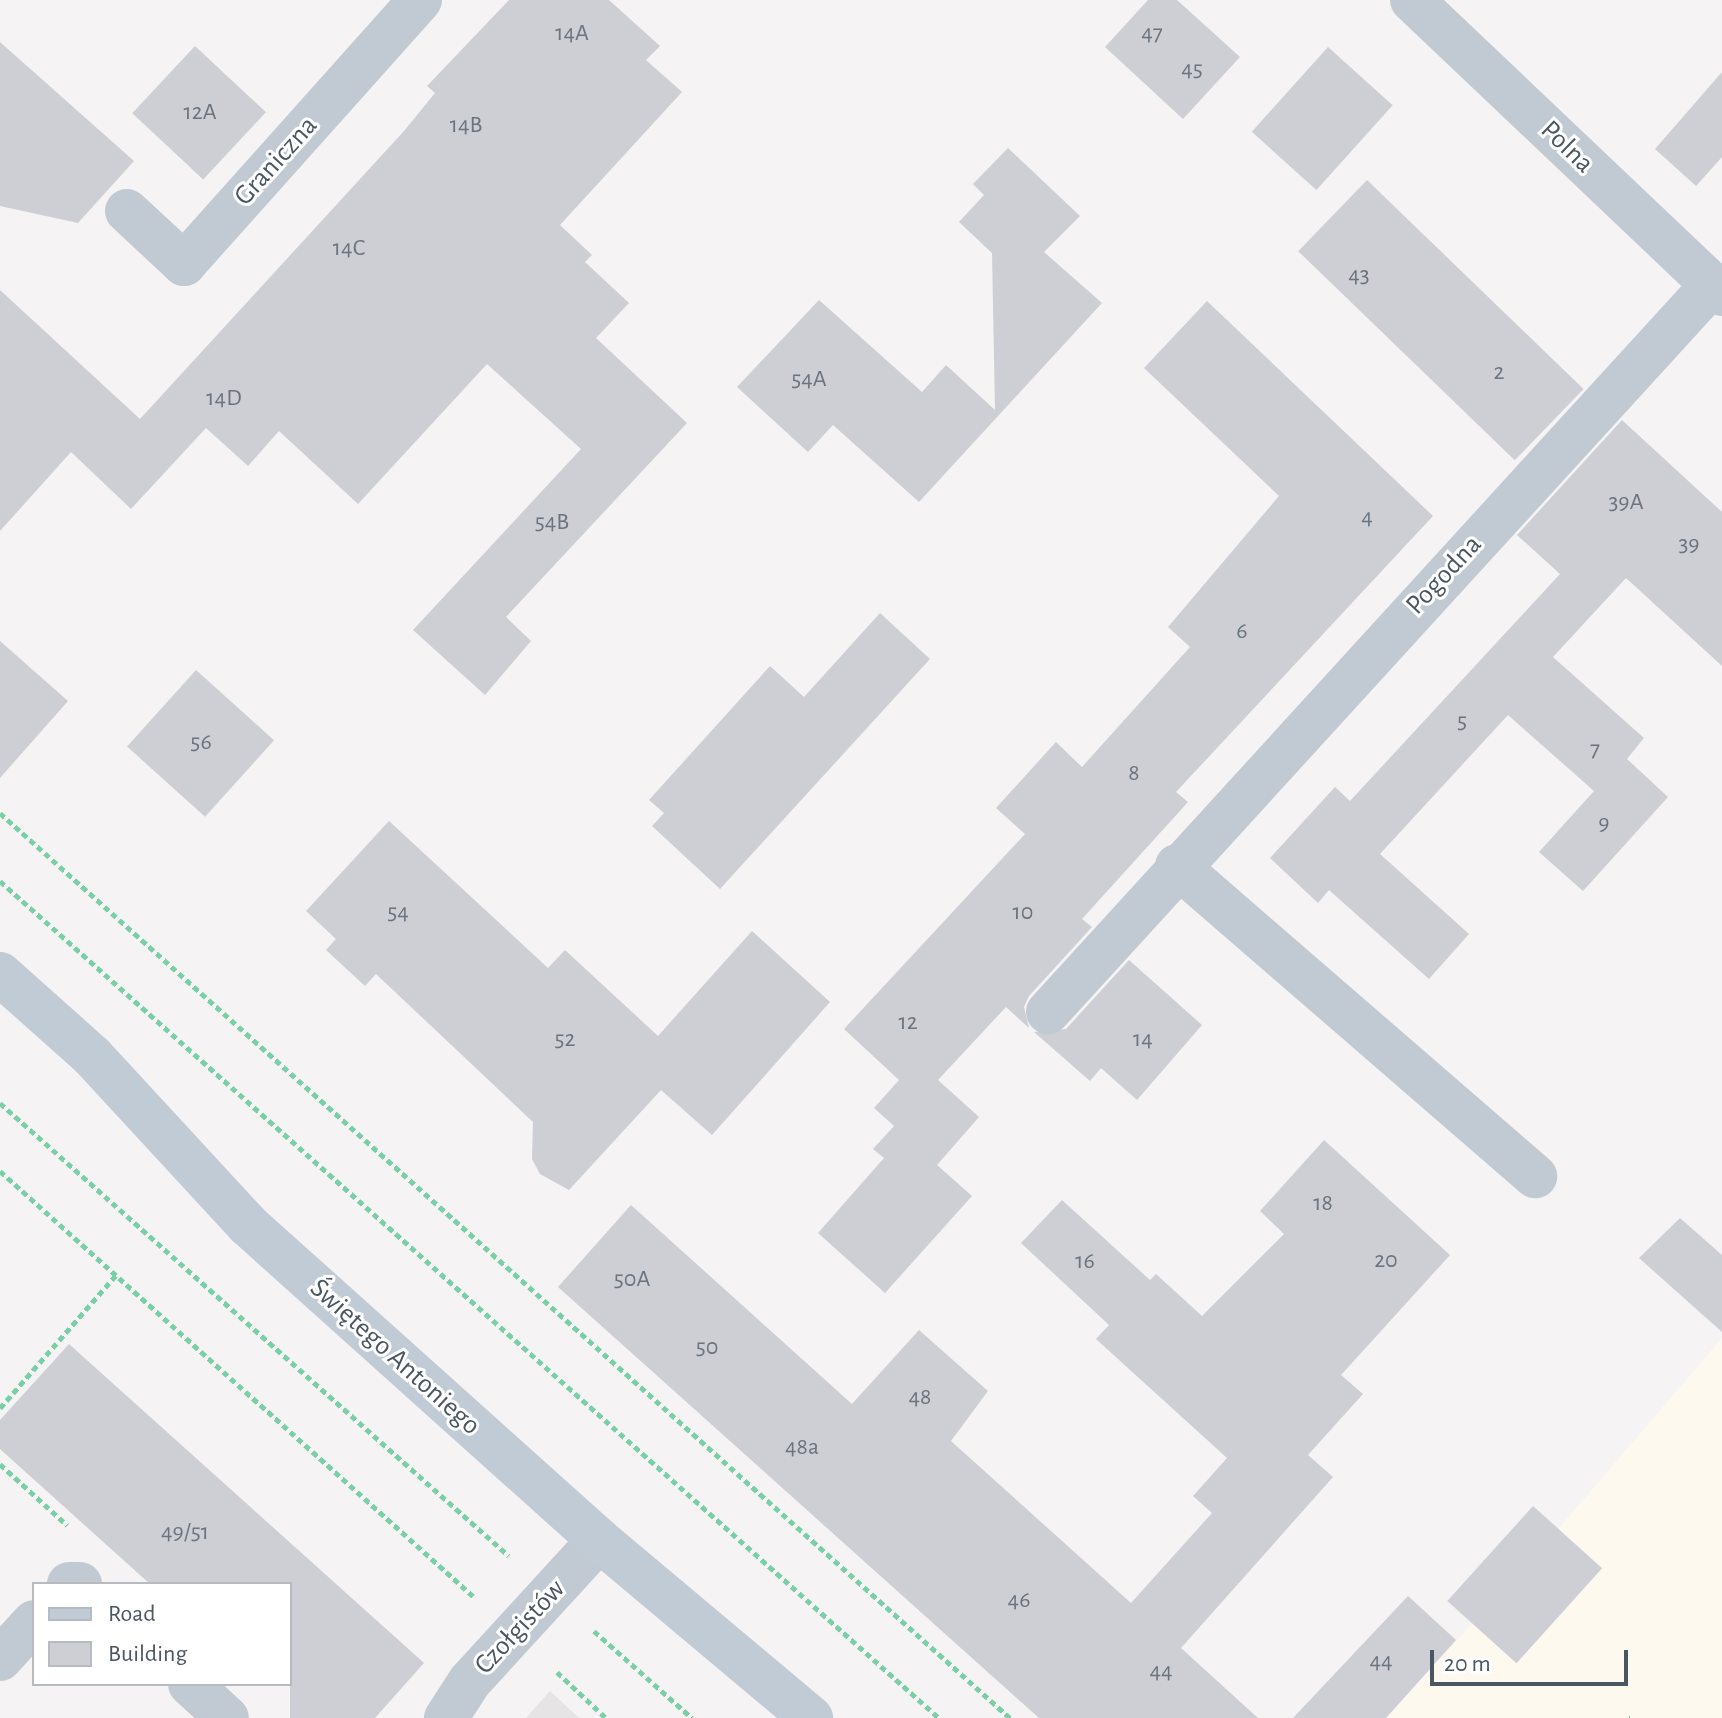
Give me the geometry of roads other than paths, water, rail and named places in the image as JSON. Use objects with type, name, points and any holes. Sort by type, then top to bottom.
[{"type":"street","name":"Graniczna","points":[[127,211],[184,264],[420,0]]},
{"type":"street","name":"Polna","points":[[1412,0],[1717,290]]},
{"type":"street","name":"Pogodna","points":[[1048,1012],[1177,866],[1717,290]]},
{"type":"street","points":[[1177,866],[1535,1176]]},
{"type":"street","name":"Świętego Antoniego","points":[[0,974],[92,1056],[248,1225],[599,1540],[811,1718]]},
{"type":"street","name":"Czołgistów","points":[[446,1718],[515,1632],[599,1540]]},
{"type":"street","points":[[0,1659],[32,1624]]},
{"type":"street","points":[[192,1686],[227,1718]]}]
